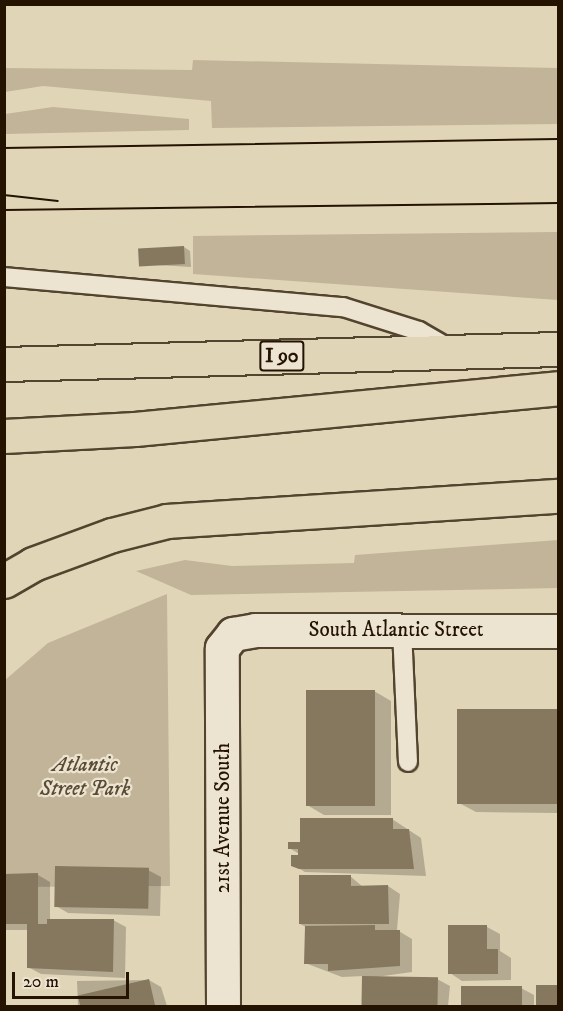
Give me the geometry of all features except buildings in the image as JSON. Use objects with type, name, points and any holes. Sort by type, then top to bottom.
[{"type":"highway","name":"I 90","points":[[4,364],[558,349]]},
{"type":"highway","points":[[4,436],[135,429],[558,388]]},
{"type":"highway","points":[[4,581],[112,535],[167,521],[558,496]]},
{"type":"street","name":"South Atlantic Street","points":[[233,634],[402,630],[558,631]]},
{"type":"street","name":"21st Avenue South","points":[[223,1006],[222,648],[233,634]]},
{"type":"lane","points":[[4,277],[343,307],[419,331],[456,352]]},
{"type":"lane","points":[[402,630],[408,762]]},
{"type":"green space","points":[[193,60],[558,68],[558,124],[212,128],[211,101],[43,86],[5,92],[5,68],[192,70]]},
{"type":"green space","points":[[53,107],[189,119],[189,130],[5,134],[5,114]]},
{"type":"green space","points":[[558,232],[558,300],[193,274],[193,236]]},
{"type":"green space","points":[[558,540],[558,588],[191,595],[136,571],[185,560],[232,566],[354,563],[355,555]]},
{"type":"green space","name":"Atlantic Street Park","points":[[167,594],[170,886],[5,887],[4,681],[48,643]]},
{"type":"tram line","points":[[4,148],[558,139]]},
{"type":"tram line","points":[[4,195],[58,201]]},
{"type":"tram line","points":[[4,210],[558,203]]}]
